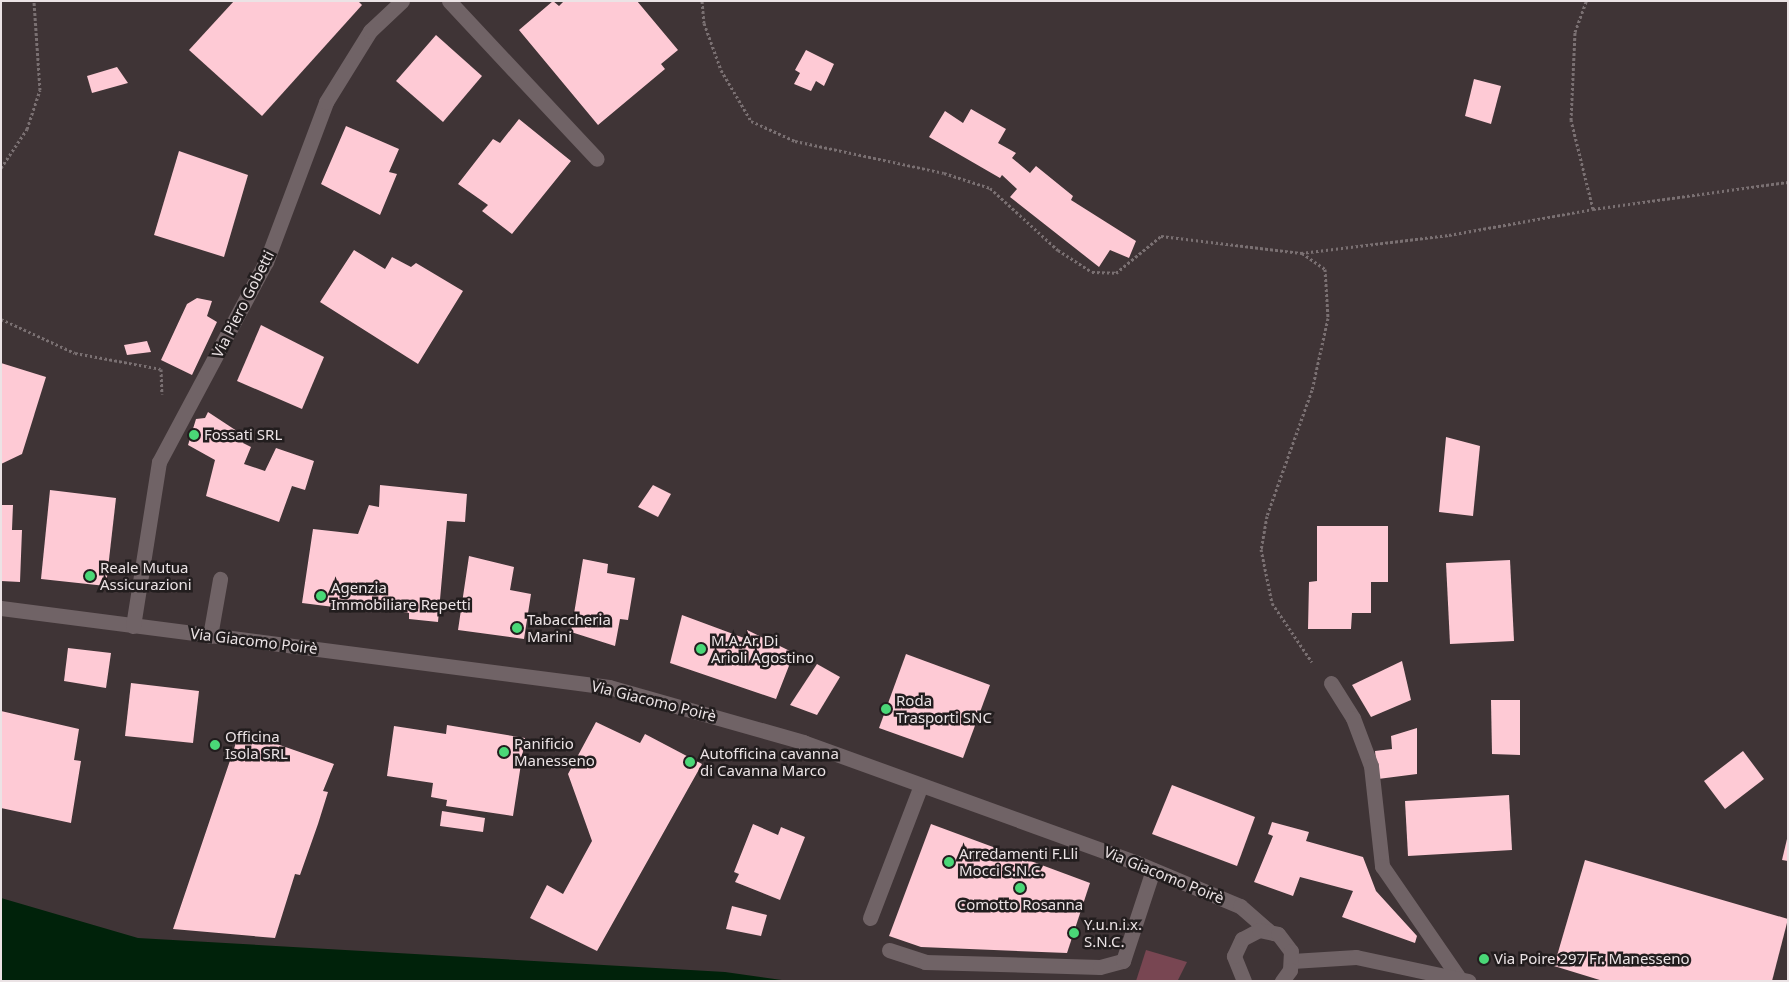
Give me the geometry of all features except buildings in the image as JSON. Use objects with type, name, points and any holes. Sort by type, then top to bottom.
[{"type":"street","name":"Via Piero Gobetti","points":[[133,626],[160,462],[266,262],[326,102],[370,31],[402,1]]},
{"type":"street","points":[[449,1],[597,159]]},
{"type":"street","points":[[210,636],[220,579]]},
{"type":"street","name":"Via Giacomo Poirè","points":[[1,608],[609,687],[803,742],[1153,870],[1240,906],[1268,930],[1286,942],[1292,961]]},
{"type":"street","points":[[1331,683],[1353,718],[1372,766],[1382,866],[1464,979]]},
{"type":"street","points":[[870,918],[921,785]]},
{"type":"street","points":[[889,950],[925,962],[1100,967],[1123,961],[1153,870]]},
{"type":"street","points":[[1244,981],[1235,966],[1237,947],[1250,934],[1268,930]]},
{"type":"street","points":[[1282,981],[1292,961],[1356,957],[1464,979]]},
{"type":"path","points":[[1,168],[28,129],[40,90],[34,1]]},
{"type":"path","points":[[702,1],[704,23],[721,70],[751,121],[795,141],[935,170],[990,188],[1058,250],[1092,272],[1116,273],[1161,236],[1301,253],[1449,235],[1593,208],[1788,182]]},
{"type":"path","points":[[1586,1],[1575,32],[1571,120],[1593,208]]},
{"type":"path","points":[[1301,253],[1325,269],[1328,318],[1312,390],[1267,516],[1262,548],[1265,578],[1280,621],[1331,683]]},
{"type":"path","points":[[1,319],[75,353],[161,369],[162,404]]},
{"type":"shaded area","points":[[1,898],[138,938],[725,972],[789,981],[1,981]]},
{"type":"shaded area","points":[[1146,950],[1187,962],[1178,980],[1136,981]]},
{"type":"place","name":"Fossati SRL","points":[[194,435]]},
{"type":"place","name":"Reale Mutua Assicurazioni","points":[[90,576]]},
{"type":"place","name":"Agenzia Immobiliare Repetti","points":[[321,596]]},
{"type":"place","name":"Tabaccheria Marini","points":[[517,628]]},
{"type":"place","name":"M.A.Ar. Di Arioli Agostino","points":[[701,649]]},
{"type":"place","name":"Roda Trasporti SNC","points":[[886,709]]},
{"type":"place","name":"Officina Isola SRL","points":[[215,745]]},
{"type":"place","name":"Panificio Manesseno","points":[[504,752]]},
{"type":"place","name":"Autofficina cavanna di Cavanna Marco","points":[[690,762]]},
{"type":"place","name":"Arredamenti F.Lli Mocci S.N.C.","points":[[949,862]]},
{"type":"place","name":"Comotto Rosanna","points":[[1020,888]]},
{"type":"place","name":"Y.u.n.i.x. S.N.C.","points":[[1074,933]]},
{"type":"place","name":"Via Poire 297 Fr. Manesseno","points":[[1484,959]]}]
